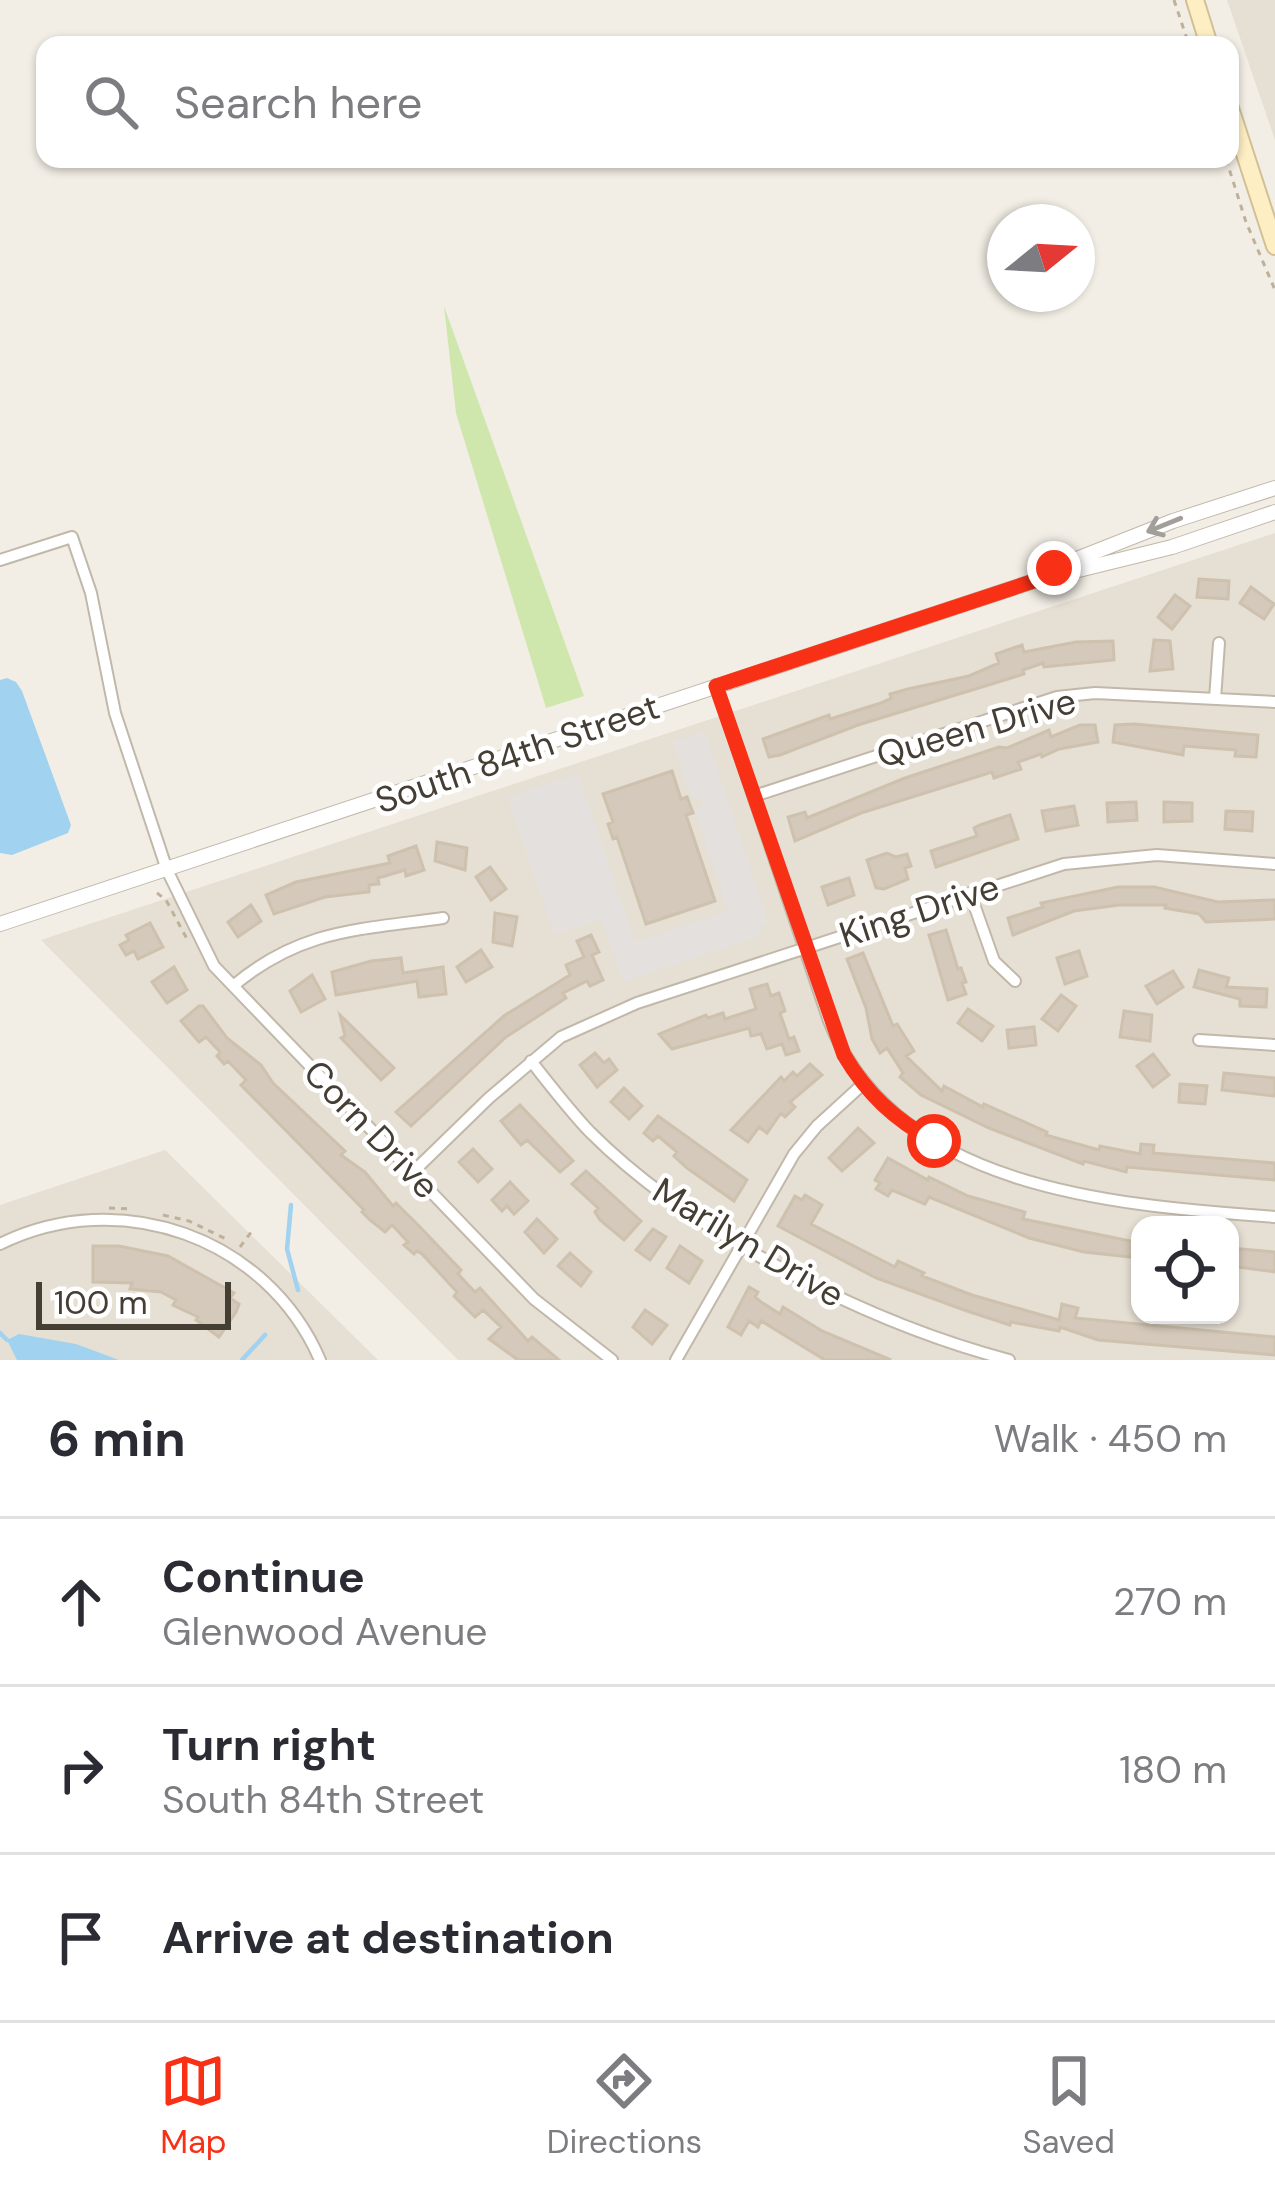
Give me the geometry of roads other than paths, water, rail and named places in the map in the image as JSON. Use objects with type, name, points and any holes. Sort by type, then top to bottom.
[{"type":"main road","points":[[1195,0],[1206,36]]},
{"type":"main road","points":[[1239,136],[1275,246]]},
{"type":"street","name":"South 84th Street","points":[[1034,581],[1054,568],[1173,520],[1275,488]]},
{"type":"street","name":"South 84th Street","points":[[0,925],[1034,581],[1172,547],[1275,512]]},
{"type":"street","name":"Corn Drive","points":[[0,560],[72,536],[91,593],[115,713],[167,870],[214,966],[535,1299],[612,1360]]},
{"type":"street","points":[[1215,699],[1219,643]]},
{"type":"street","points":[[716,686],[836,1038],[862,1084],[892,1114],[920,1133],[1051,1188],[1142,1206],[1275,1217]]},
{"type":"street","name":"Queen Drive","points":[[754,796],[1057,697],[1095,693],[1275,702]]},
{"type":"street","name":"King Drive","points":[[414,1171],[531,1061],[561,1037],[599,1018],[1064,864],[1157,855],[1275,864]]},
{"type":"street","points":[[970,893],[994,961],[1015,981]]},
{"type":"street","points":[[232,986],[264,961],[323,935],[443,918]]},
{"type":"street","points":[[1199,1040],[1275,1045]]},
{"type":"street","name":"Marilyn Drive","points":[[531,1061],[566,1106],[615,1155],[669,1198],[742,1244],[868,1311],[1009,1360]]},
{"type":"street","points":[[676,1360],[794,1154],[862,1084]]},
{"type":"street","points":[[0,1244],[38,1228],[81,1220],[123,1220],[178,1230],[238,1259],[266,1282],[290,1307],[320,1360]]},
{"type":"water","points":[[7,678],[22,691],[71,825],[68,833],[12,855],[0,853],[0,680]]},
{"type":"water","points":[[19,1334],[76,1344],[119,1360],[17,1360],[7,1340]]},
{"type":"waterway","points":[[291,1205],[287,1249],[298,1290]]},
{"type":"waterway","points":[[0,1333],[7,1340]]},
{"type":"waterway","points":[[242,1360],[265,1335]]}]
